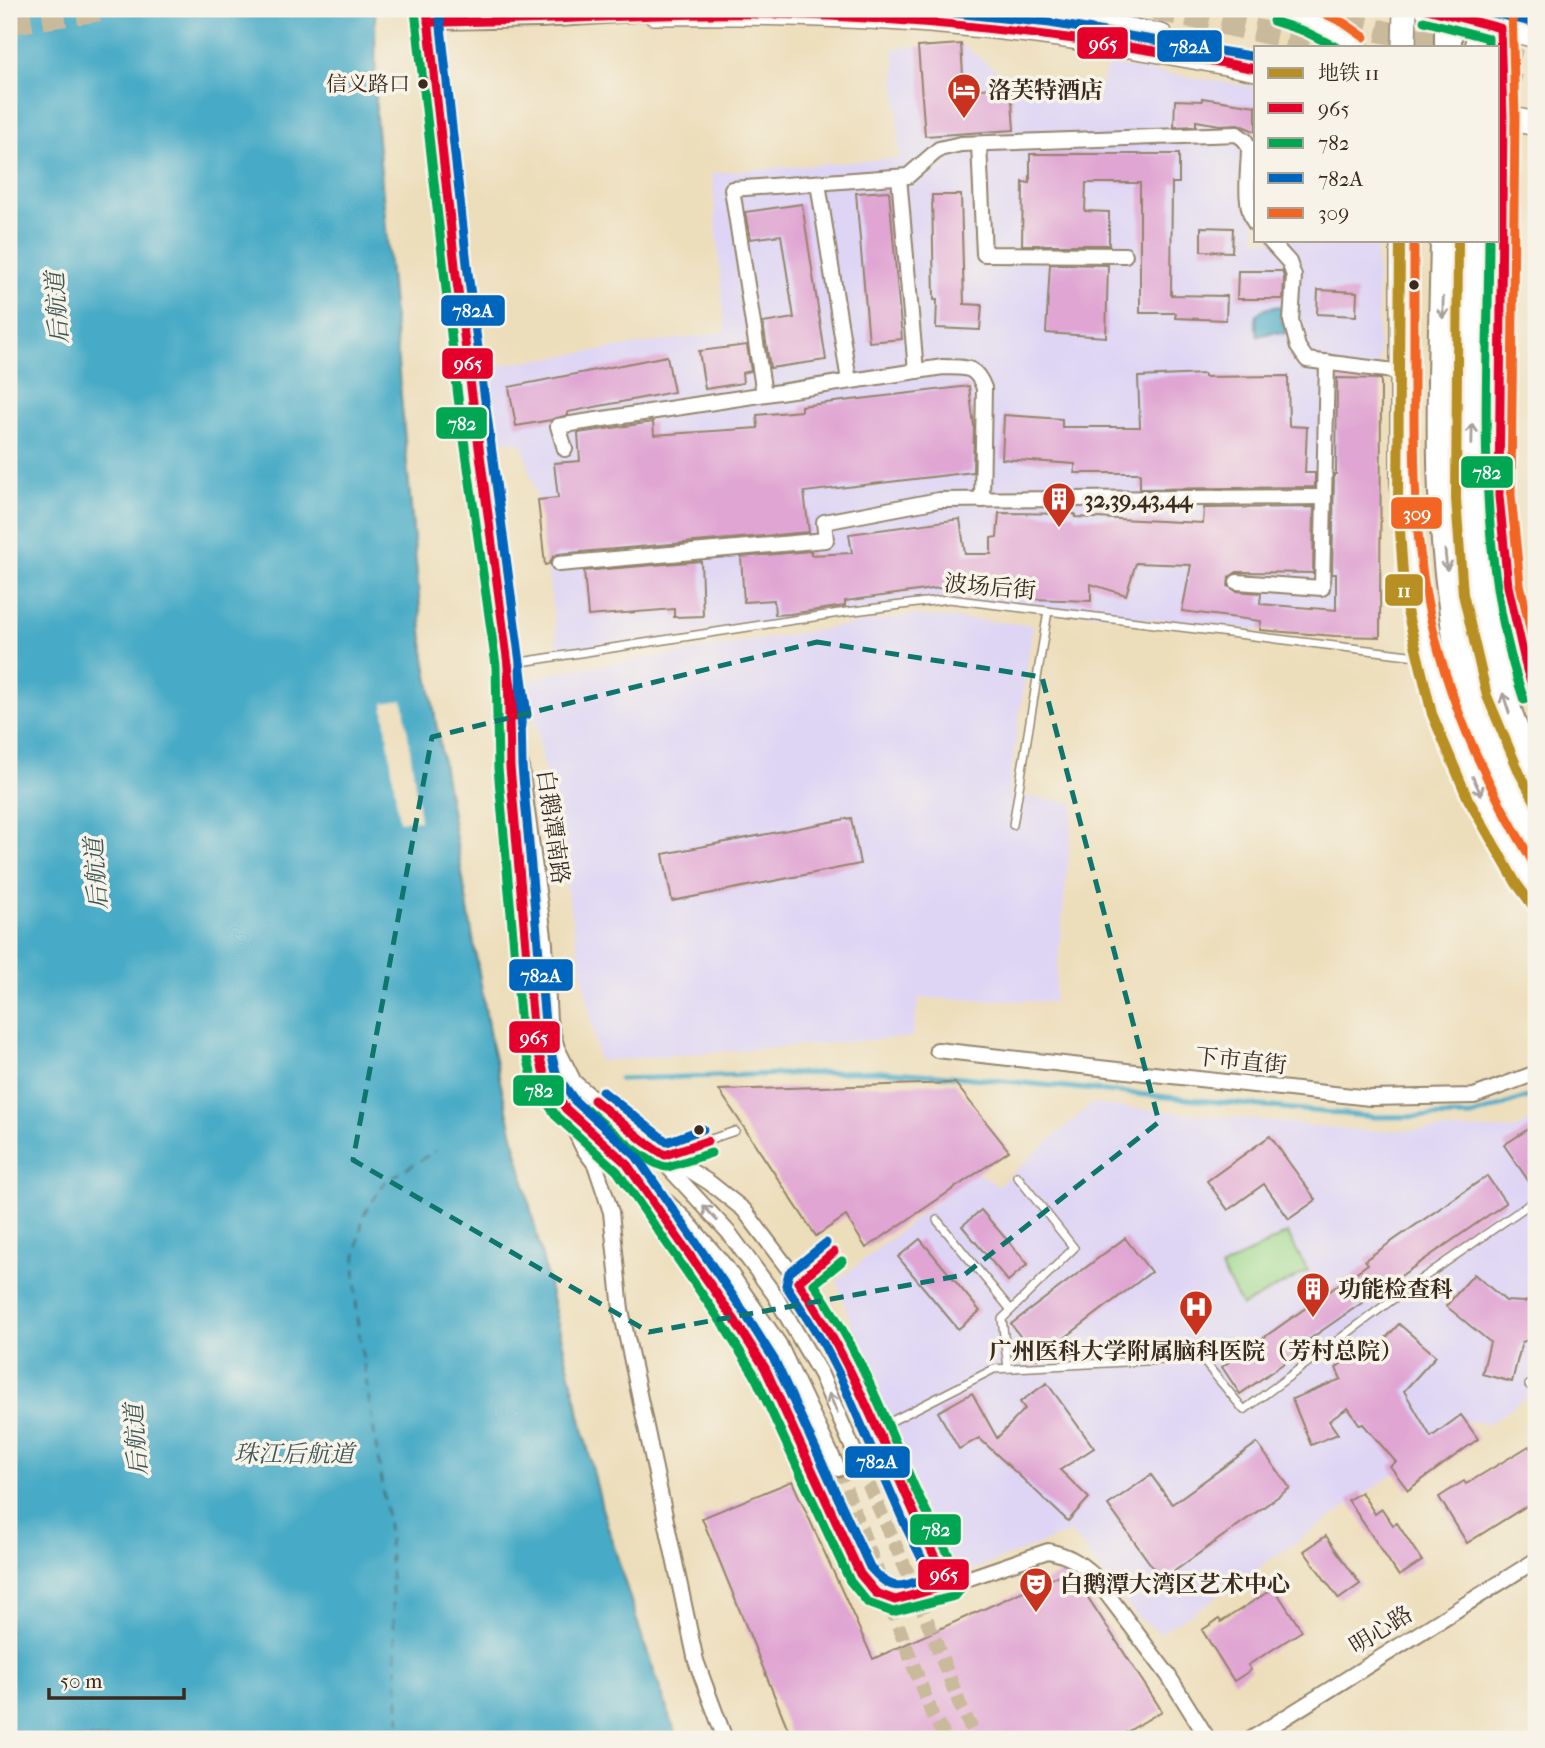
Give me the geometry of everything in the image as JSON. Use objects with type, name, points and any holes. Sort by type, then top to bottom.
[{"type":"highway","points":[[1448,9],[1448,46]]},
{"type":"highway","points":[[1479,9],[1479,46]]},
{"type":"highway","points":[[1444,242],[1442,518],[1451,605],[1466,682],[1498,769],[1536,839]]},
{"type":"highway","points":[[1478,242],[1472,507],[1478,578],[1496,671],[1520,747],[1536,780]]},
{"type":"main road","points":[[992,9],[1046,15],[1254,57]]},
{"type":"main road","points":[[1276,9],[1306,17],[1329,28],[1355,46]]},
{"type":"main road","points":[[1404,46],[1405,9]]},
{"type":"main road","points":[[1427,9],[1500,18],[1536,36]]},
{"type":"main road","points":[[652,11],[950,23],[1100,41],[1254,69]]},
{"type":"main road","points":[[1500,18],[1500,117],[1536,124]]},
{"type":"main road","points":[[1402,242],[1402,482],[1410,575],[1418,618],[1446,718],[1498,829],[1536,890]]},
{"type":"main road","points":[[1500,242],[1499,482],[1502,541],[1517,628],[1536,696]]},
{"type":"street","points":[[508,664],[470,396],[427,16],[540,20],[652,11]]},
{"type":"street","points":[[764,394],[732,189],[908,176],[940,149],[979,144],[1237,134],[1245,140],[1249,148],[1249,204],[1254,222]]},
{"type":"street","points":[[979,144],[984,254],[1125,255]]},
{"type":"street","points":[[899,177],[916,371]]},
{"type":"street","points":[[818,183],[849,381]]},
{"type":"street","points":[[1271,242],[1289,262],[1294,276],[1291,321],[1298,347],[1307,360],[1402,372]]},
{"type":"street","points":[[1237,582],[1321,588],[1327,362]]},
{"type":"street","points":[[565,449],[558,426],[943,367],[969,368],[979,376],[984,388],[982,499]]},
{"type":"street","points":[[559,564],[826,540],[824,522],[939,500],[1322,496]]},
{"type":"street","name":"白鹅潭南路","points":[[508,664],[510,766],[534,1036],[546,1081],[561,1102],[685,1219],[726,1267],[779,1345],[838,1469]]},
{"type":"street","name":"白鹅潭南路","points":[[508,664],[545,944],[550,1021],[556,1048],[573,1082],[645,1142],[729,1233],[774,1294],[821,1375],[860,1465]]},
{"type":"street","name":"下市直街","points":[[937,1050],[1370,1098],[1474,1096],[1536,1073]]},
{"type":"street","points":[[561,1102],[583,1148],[595,1164],[611,1212],[621,1310],[696,1661],[725,1739]]},
{"type":"street","points":[[645,1142],[710,1184],[744,1210],[820,1311],[878,1428],[917,1522],[949,1585]]},
{"type":"street","points":[[626,1163],[765,1368],[860,1574],[876,1593],[895,1600],[949,1585],[1048,1551],[1063,1554],[1078,1561],[1093,1574],[1168,1675],[1209,1739]]},
{"type":"street","name":"明心路","points":[[1251,1739],[1536,1560]]},
{"type":"lane","name":"波场后街","points":[[508,664],[948,599],[1429,658]]},
{"type":"lane","points":[[1013,825],[1048,611]]},
{"type":"lane","points":[[665,1155],[735,1131]]},
{"type":"lane","points":[[1008,1368],[1002,1319],[1074,1248],[1017,1176]]},
{"type":"lane","points":[[878,1428],[994,1369],[1201,1358],[1244,1410],[1404,1291],[1534,1201]]},
{"type":"lane","points":[[937,1220],[1011,1310]]},
{"type":"lane","points":[[798,1282],[834,1252]]},
{"type":"highlighted area","points":[[817,642],[1042,677],[1159,1122],[964,1275],[649,1332],[353,1160],[432,737]]},
{"type":"shaded area","points":[[961,44],[1021,89],[1093,106],[1108,65],[1254,87],[1254,242],[1376,242],[1381,378],[1380,637],[1260,630],[949,599],[559,656],[538,500],[522,443],[475,436],[467,370],[725,332],[712,173],[900,158],[894,48]]},
{"type":"shaded area","points":[[913,615],[1033,625],[1008,794],[1074,803],[1054,1002],[919,998],[912,1037],[599,1061],[528,682],[557,672]]},
{"type":"shaded area","name":"广州医科大学附属脑科医院（芳村总院）","points":[[1091,1104],[1368,1131],[1517,1129],[1536,1117],[1536,1395],[1532,1393],[1490,1423],[1453,1420],[1398,1471],[1160,1633],[1137,1617],[1071,1532],[954,1577],[895,1452],[837,1281],[975,1171],[998,1186]]},
{"type":"green space","points":[[1287,1233],[1308,1271],[1242,1306],[1221,1268]]},
{"type":"water","name":"珠江后航道","points":[[9,9],[375,9],[376,117],[424,652],[491,1043],[602,1508],[643,1640],[678,1739],[9,1739]]},
{"type":"water","points":[[1283,306],[1285,312],[1280,316],[1286,331],[1284,334],[1274,332],[1258,336],[1256,321],[1259,312]]},
{"type":"pier","points":[[403,700],[420,820],[399,821],[383,703]]},
{"type":"building","points":[[961,44],[964,90],[1011,87],[1014,130],[925,136],[918,47]]},
{"type":"building","points":[[1202,98],[1254,106],[1254,131],[1238,124],[1220,125],[1196,121],[1196,126],[1174,127],[1175,100],[1202,101]]},
{"type":"building","points":[[1030,154],[1179,154],[1179,183],[1172,183],[1171,295],[1227,296],[1226,320],[1175,318],[1176,313],[1140,313],[1140,183],[1086,183],[1085,211],[1109,212],[1109,245],[1022,245],[1023,182],[1030,183]]},
{"type":"building","points":[[889,191],[902,339],[869,342],[856,193]]},
{"type":"building","points":[[932,195],[961,195],[964,304],[982,305],[980,330],[936,328]]},
{"type":"building","points":[[802,204],[826,360],[770,368],[763,323],[794,318],[781,235],[750,239],[745,212]]},
{"type":"building","points":[[1201,227],[1233,228],[1232,252],[1201,251]]},
{"type":"building","points":[[1050,264],[1108,265],[1106,337],[1046,333]]},
{"type":"building","points":[[1238,271],[1282,271],[1283,299],[1237,299]]},
{"type":"building","points":[[1318,290],[1357,292],[1356,316],[1317,314]]},
{"type":"building","points":[[747,345],[751,371],[742,373],[743,383],[705,389],[699,351]]},
{"type":"building","points":[[667,356],[674,392],[568,412],[568,415],[551,420],[516,426],[509,387]]},
{"type":"building","points":[[1204,374],[1204,377],[1288,376],[1289,426],[1307,427],[1305,473],[1315,473],[1315,487],[1140,489],[1140,473],[1075,473],[1075,464],[1002,459],[1004,415],[1062,419],[1062,427],[1140,427],[1138,377]]},
{"type":"building","points":[[1337,378],[1381,379],[1380,637],[1260,630],[1261,621],[1182,611],[1191,565],[1136,563],[1126,595],[1091,584],[1091,601],[1031,599],[1031,588],[969,587],[969,584],[845,601],[845,606],[790,614],[775,615],[774,600],[744,602],[741,557],[811,551],[811,555],[852,553],[849,534],[960,519],[965,554],[991,554],[991,538],[997,537],[999,513],[1075,514],[1075,517],[1203,523],[1204,508],[1314,507],[1313,573],[1237,572],[1229,577],[1228,586],[1236,591],[1261,593],[1260,604],[1336,610],[1336,574],[1332,574]]},
{"type":"building","points":[[969,386],[974,427],[973,472],[804,492],[809,532],[558,554],[545,565],[538,500],[558,498],[554,463],[580,461],[578,433],[653,422],[654,435],[758,428],[757,415],[801,411],[801,406]]},
{"type":"building","points":[[701,561],[703,616],[674,617],[674,609],[588,616],[584,571]]},
{"type":"building","points":[[851,818],[860,864],[672,901],[663,854]]},
{"type":"building","points":[[955,1083],[1009,1151],[866,1248],[846,1216],[816,1236],[719,1090]]},
{"type":"building","points":[[1536,1124],[1536,1192],[1504,1145]]},
{"type":"building","points":[[1270,1136],[1316,1200],[1289,1219],[1264,1184],[1228,1210],[1207,1181]]},
{"type":"building","points":[[1487,1176],[1506,1203],[1307,1341],[1310,1345],[1240,1394],[1222,1367],[1368,1264],[1365,1260]]},
{"type":"building","points":[[981,1210],[1028,1264],[1008,1281],[962,1226]]},
{"type":"building","points":[[1125,1238],[1151,1272],[1037,1359],[1011,1324]]},
{"type":"building","points":[[920,1239],[980,1311],[958,1329],[898,1257]]},
{"type":"building","points":[[1474,1274],[1506,1301],[1524,1302],[1536,1298],[1536,1337],[1522,1342],[1512,1382],[1482,1374],[1490,1342],[1446,1306]]},
{"type":"building","points":[[1399,1324],[1436,1356],[1404,1391],[1431,1437],[1461,1415],[1478,1439],[1408,1490],[1390,1466],[1396,1462],[1363,1424],[1360,1425],[1348,1408],[1329,1421],[1338,1434],[1311,1445],[1292,1399],[1341,1379],[1336,1368],[1356,1351],[1364,1361]]},
{"type":"building","points":[[1047,1383],[1094,1448],[1060,1470],[1089,1498],[1068,1521],[979,1438],[959,1449],[938,1412],[972,1393],[997,1438],[1025,1409],[1020,1402]]},
{"type":"building","points":[[1257,1443],[1290,1488],[1162,1580],[1108,1505],[1151,1475],[1172,1504]]},
{"type":"building","points":[[1529,1446],[1536,1457],[1536,1500],[1467,1543],[1439,1497]]},
{"type":"building","name":"白鹅潭大湾区艺术中心","points":[[792,1481],[873,1659],[1070,1570],[1162,1711],[1115,1739],[792,1739],[702,1518]]},
{"type":"building","points":[[1361,1492],[1375,1514],[1382,1509],[1393,1525],[1397,1523],[1422,1561],[1399,1576],[1348,1500]]},
{"type":"building","points":[[1326,1536],[1360,1584],[1339,1599],[1304,1551]]},
{"type":"building","points":[[1274,1588],[1302,1631],[1248,1665],[1251,1670],[1234,1681],[1202,1630],[1219,1619],[1221,1622]]},
{"type":"waterway","points":[[619,1079],[877,1071],[1374,1117],[1472,1116],[1536,1094]]},
{"type":"ferry route","points":[[401,1739],[388,1525],[357,1319],[355,1262],[363,1216],[385,1182],[435,1151]]},
{"type":"tunnel","points":[[9,23],[105,9]]},
{"type":"tunnel","points":[[1154,9],[1330,46]]},
{"type":"tunnel","points":[[1311,16],[1450,46]]},
{"type":"tunnel","points":[[1500,56],[1536,64]]},
{"type":"tunnel","points":[[1500,81],[1536,89]]},
{"type":"tunnel","points":[[860,1465],[916,1592],[962,1710],[977,1739]]},
{"type":"tunnel","points":[[838,1469],[932,1714],[946,1739]]},
{"type":"metro line","name":"11","points":[[1400,242],[1398,501],[1405,603],[1432,714],[1468,799],[1516,883],[1536,910]]},
{"type":"metro line","name":"11","points":[[1458,242],[1456,499],[1463,594],[1487,696],[1520,774],[1536,803]]},
{"type":"transit line","name":"965","points":[[427,9],[456,275],[515,717]]},
{"type":"transit line","name":"782A","points":[[439,9],[468,273],[527,715]]},
{"type":"transit line","name":"782A","points":[[428,10],[520,9]]},
{"type":"transit line","name":"782A","points":[[915,9],[1050,23],[1254,57]]},
{"type":"transit line","name":"309","points":[[1315,9],[1344,23],[1364,37]]},
{"type":"transit line","name":"965","points":[[1427,9],[1500,28],[1503,117],[1499,496],[1508,586],[1527,670],[1536,696]]},
{"type":"transit line","name":"782A","points":[[1477,9],[1536,23]]},
{"type":"transit line","name":"309","points":[[1512,9],[1515,117],[1511,495],[1520,584],[1536,655]]},
{"type":"transit line","name":"782","points":[[415,10],[458,397],[496,665],[498,768],[522,1037],[534,1084],[557,1117],[617,1171],[724,1326],[754,1374],[850,1581],[868,1603],[893,1612],[955,1596],[961,1583],[914,1486],[857,1357],[814,1284],[842,1261]]},
{"type":"transit line","name":"965","points":[[428,22],[682,14],[829,16],[1013,31],[1254,69]]},
{"type":"transit line","name":"782","points":[[1273,21],[1304,31],[1334,46]]},
{"type":"transit line","name":"782","points":[[1424,21],[1488,38],[1488,46]]},
{"type":"transit line","name":"309","points":[[1414,242],[1415,483],[1421,563],[1430,615],[1448,681],[1472,746],[1486,777],[1536,867]]},
{"type":"transit line","name":"782","points":[[1489,242],[1486,414],[1490,530],[1508,644],[1524,700]]},
{"type":"transit line","name":"965","points":[[508,664],[510,767],[534,1036],[546,1081],[566,1109],[626,1163],[734,1319],[765,1368],[860,1574],[876,1593],[895,1600],[949,1585],[842,1355],[798,1282],[834,1252]]},
{"type":"transit line","name":"782A","points":[[520,664],[522,766],[546,1034],[557,1076],[575,1101],[636,1156],[744,1312],[775,1361],[870,1567],[885,1582],[904,1585],[931,1577],[906,1527],[839,1374],[786,1285],[789,1273],[826,1243]]},
{"type":"transit line","name":"782A","points":[[602,1091],[667,1142],[703,1129]]},
{"type":"transit line","name":"965","points":[[594,1100],[665,1155],[707,1141]]},
{"type":"transit line","name":"782","points":[[586,1109],[614,1134],[660,1165],[668,1167],[711,1153]]},
{"type":"place","name":"信义路口","points":[[423,84]]},
{"type":"place","name":"洛芙特酒店","points":[[964,120]]},
{"type":"place","name":"32,39,43,44","points":[[1059,529]]},
{"type":"place","name":"功能检查科","points":[[1313,1319]]},
{"type":"place","name":"广州医科大学附属脑科医院（芳村总院）","points":[[1196,1337]]},
{"type":"place","name":"白鹅潭大湾区艺术中心","points":[[1036,1614]]},
{"type":"water label","name":"后航道","points":[[57,308]]},
{"type":"water label","name":"后航道","points":[[96,874]]},
{"type":"water label","name":"后航道","points":[[136,1440]]}]
